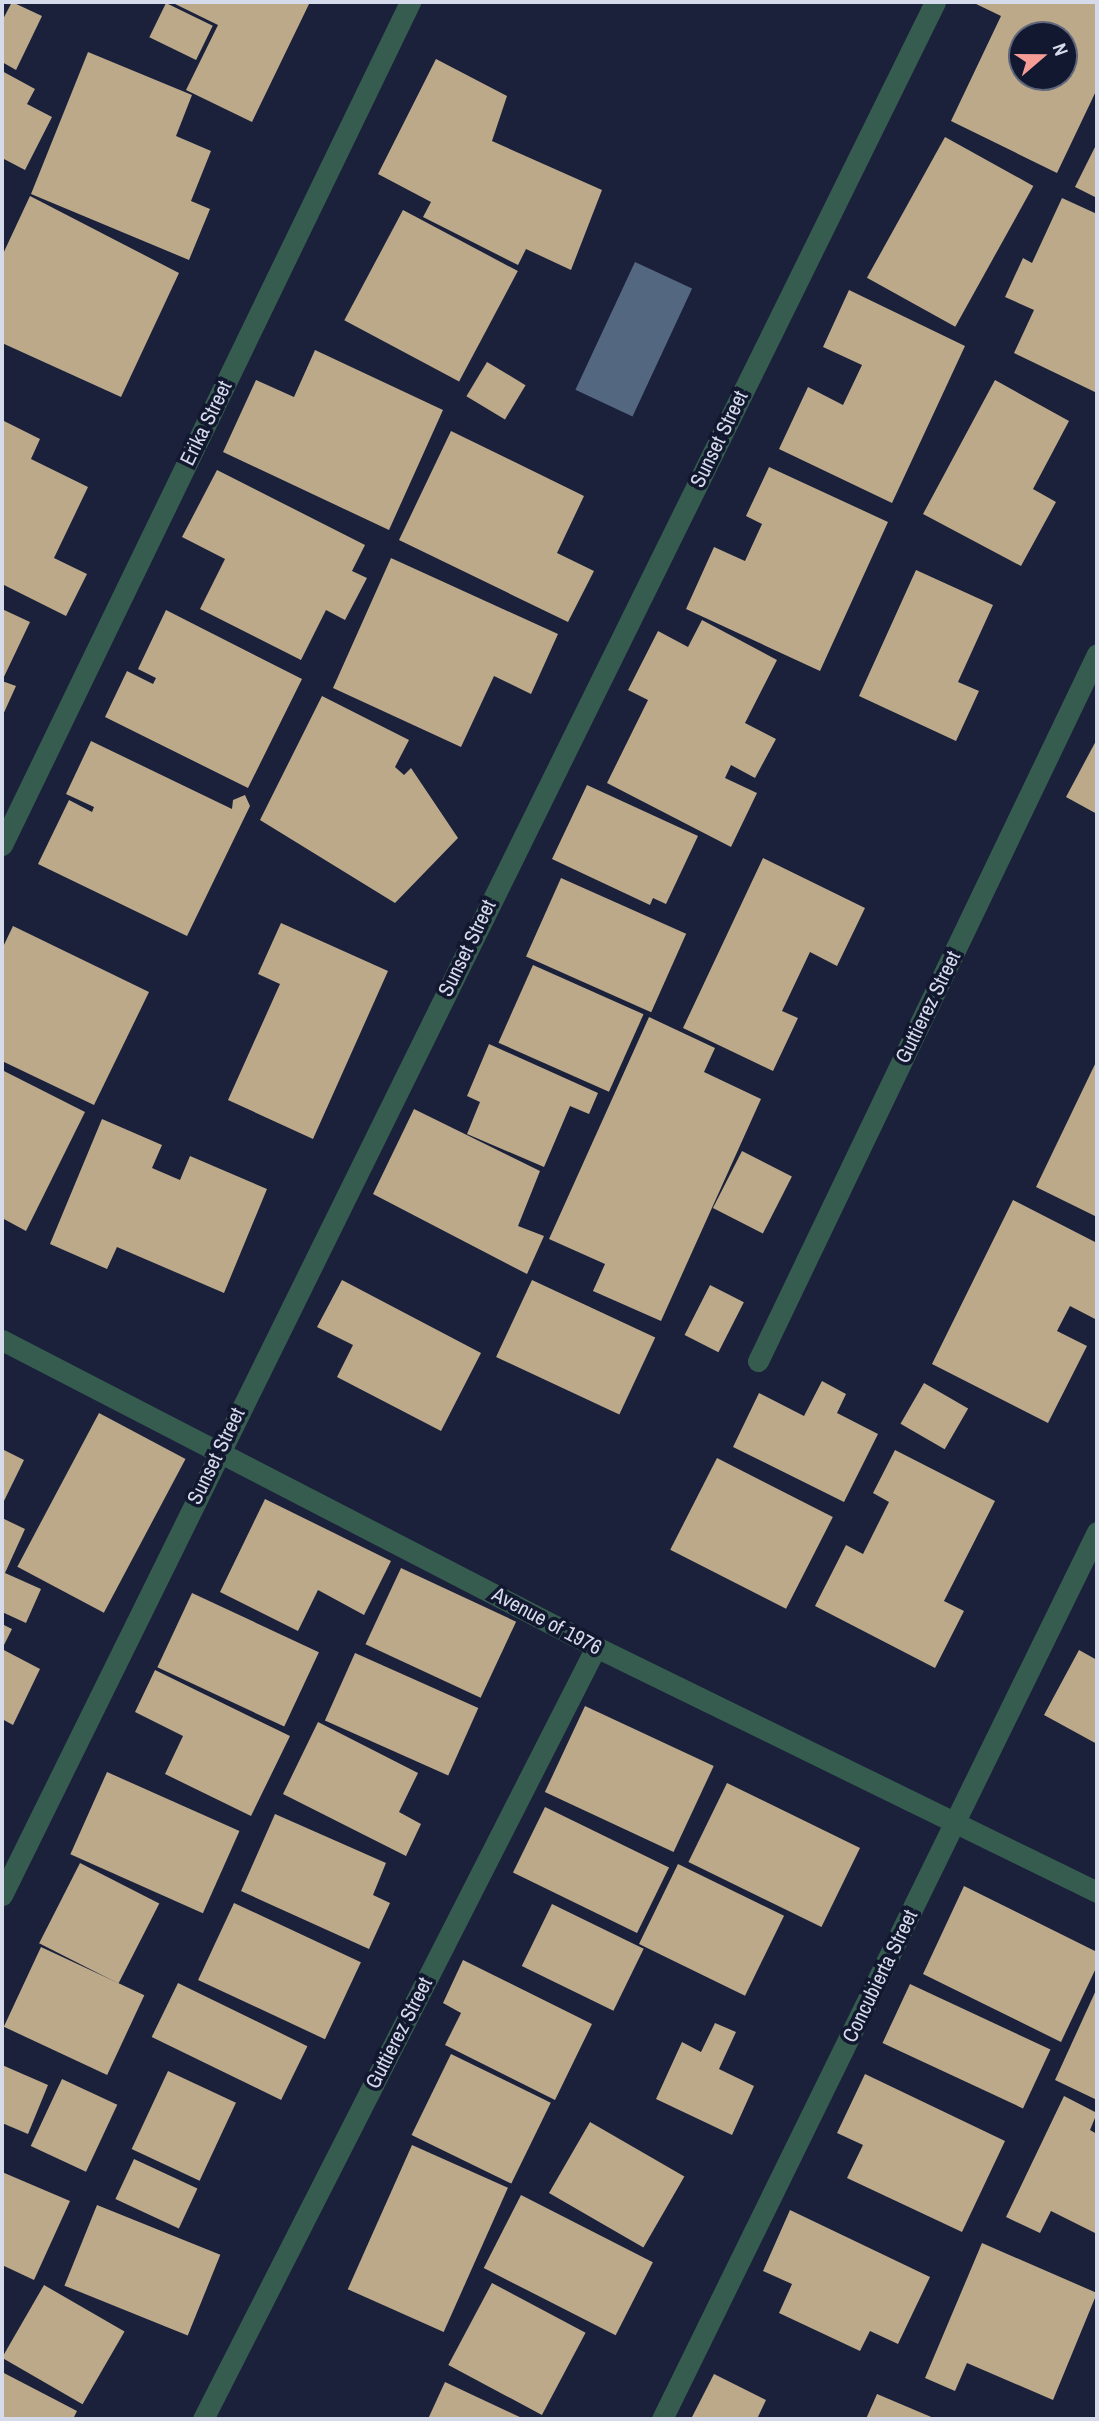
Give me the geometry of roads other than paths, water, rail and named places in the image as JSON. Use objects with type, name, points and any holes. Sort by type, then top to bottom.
[{"type":"street","name":"Erika Street","points":[[2,845],[410,2]]},
{"type":"street","name":"Sunset Street","points":[[2,1895],[935,2]]},
{"type":"street","name":"Guttierez Street","points":[[758,1361],[1097,654]]},
{"type":"street","name":"Avenue of 1976","points":[[2,1340],[220,1448],[596,1647],[956,1820],[1097,1892]]},
{"type":"street","name":"Concubierta Street","points":[[662,2419],[1097,1532]]},
{"type":"street","name":"Guttierez Street","points":[[203,2419],[596,1647]]},
{"type":"water","points":[[635,262],[692,289],[633,416],[575,390]]}]
